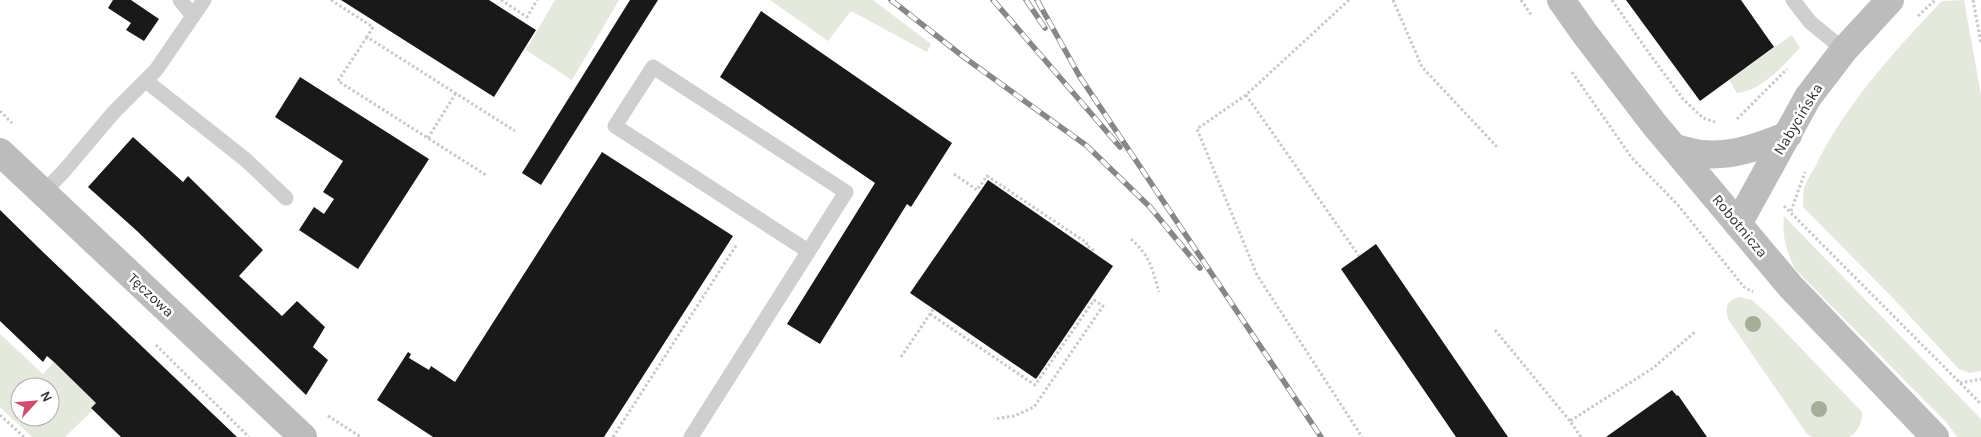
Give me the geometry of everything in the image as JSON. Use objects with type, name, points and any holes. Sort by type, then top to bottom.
[{"type":"street","name":"Robotnicza","points":[[1562,0],[1594,46],[1675,148],[1791,287],[1935,437]]},
{"type":"street","name":"Nabycińska","points":[[1738,224],[1808,97],[1844,50],[1890,0]]},
{"type":"street","points":[[1675,148],[1702,154],[1730,153],[1756,148],[1788,134]]},
{"type":"street","name":"Tęczowa","points":[[0,152],[303,437]]},
{"type":"lane","points":[[180,0],[193,16]]},
{"type":"lane","points":[[43,193],[64,172],[114,112],[156,70],[204,0]]},
{"type":"lane","points":[[1793,0],[1810,22],[1844,50]]},
{"type":"lane","points":[[691,437],[846,192],[653,67],[616,126],[808,251]]},
{"type":"lane","points":[[146,81],[246,160],[286,198]]},
{"type":"path","points":[[332,0],[373,27],[338,81],[486,175]]},
{"type":"path","points":[[501,0],[527,17],[537,0]]},
{"type":"path","points":[[1349,0],[1246,96],[1197,129],[1258,275],[1362,437]]},
{"type":"path","points":[[1392,0],[1422,67],[1498,148]]},
{"type":"path","points":[[1521,0],[1538,24]]},
{"type":"path","points":[[1612,0],[1683,99],[1703,118],[1720,123]]},
{"type":"path","points":[[1917,17],[1935,0]]},
{"type":"path","points":[[1973,0],[1981,43]]},
{"type":"path","points":[[1735,120],[1779,78],[1820,30]]},
{"type":"path","points":[[367,37],[515,131]]},
{"type":"path","points":[[1571,71],[1632,158],[1678,206],[1738,281]]},
{"type":"path","points":[[428,138],[456,93]]},
{"type":"path","points":[[1246,96],[1359,256]]},
{"type":"path","points":[[1791,211],[1806,169]]},
{"type":"path","points":[[954,174],[977,190],[987,176],[1087,243],[1086,245],[1096,252]]},
{"type":"path","points":[[1784,205],[1981,404]]},
{"type":"path","points":[[1131,239],[1143,249],[1151,265],[1158,292]]},
{"type":"path","points":[[613,437],[737,244]]},
{"type":"path","points":[[930,314],[1035,385],[1094,300],[1102,306],[1034,407],[1014,416],[994,419]]},
{"type":"path","points":[[901,357],[934,308]]},
{"type":"path","points":[[1495,330],[1581,437]]},
{"type":"path","points":[[1570,421],[1653,368],[1695,332]]},
{"type":"path","points":[[1960,382],[1981,379]]},
{"type":"path","points":[[0,415],[24,437]]},
{"type":"shaded area","points":[[555,0],[619,0],[572,80],[526,50]]},
{"type":"shaded area","points":[[770,0],[873,0],[931,44],[927,52],[851,11],[828,41]]},
{"type":"shaded area","points":[[1964,0],[1981,95],[1981,371],[1970,373],[1959,369],[1891,296],[1803,207],[1804,188],[1807,181],[1830,139],[1858,97],[1890,58],[1942,1]]},
{"type":"shaded area","points":[[1792,35],[1800,48],[1764,82],[1746,91],[1737,93],[1729,80]]},
{"type":"shaded area","points":[[1784,216],[1981,419],[1981,437],[1957,437],[1947,423],[1795,269],[1785,243]]},
{"type":"shaded area","points":[[1739,297],[1752,300],[1772,318],[1862,412],[1857,430],[1852,435],[1849,437],[1812,437],[1807,434],[1728,319],[1729,303],[1731,300]]},
{"type":"shaded area","points":[[0,334],[43,374],[54,362],[96,403],[91,408],[93,410],[65,437],[32,437],[21,427],[60,427],[60,377],[10,377],[10,416],[0,407]]},
{"type":"building","points":[[113,0],[131,0],[159,19],[144,41],[126,30],[131,23],[108,8]]},
{"type":"building","points":[[341,0],[489,0],[536,30],[494,97]]},
{"type":"building","points":[[630,0],[658,0],[541,185],[522,173]]},
{"type":"building","points":[[1626,0],[1741,0],[1774,47],[1700,101]]},
{"type":"building","points":[[761,11],[952,143],[911,207],[907,204],[820,344],[787,324],[875,183],[720,77]]},
{"type":"building","points":[[300,77],[429,159],[358,269],[299,230],[314,207],[324,214],[334,199],[323,192],[343,161],[275,117]]},
{"type":"building","points":[[133,137],[183,182],[188,176],[263,250],[239,276],[282,316],[297,301],[325,327],[313,347],[328,360],[306,395],[137,231],[88,187]]},
{"type":"building","points":[[602,152],[733,236],[604,437],[433,437],[377,400],[408,352],[411,354],[409,358],[429,370],[431,366],[455,382]]},
{"type":"building","points":[[988,180],[1113,266],[1036,379],[910,293]]},
{"type":"building","points":[[0,210],[237,437],[121,437],[91,408],[96,403],[54,362],[47,356],[43,362],[0,321]]},
{"type":"building","points":[[1376,244],[1508,437],[1456,437],[1341,269]]},
{"type":"building","points":[[1672,390],[1678,395],[1707,437],[1606,437]]},
{"type":"railway","points":[[891,0],[965,58],[1087,146],[1150,207],[1200,268]]},
{"type":"railway","points":[[993,0],[1120,147]]},
{"type":"railway","points":[[1026,0],[1045,28]]},
{"type":"railway","points":[[1037,0],[1080,77],[1321,437]]}]
